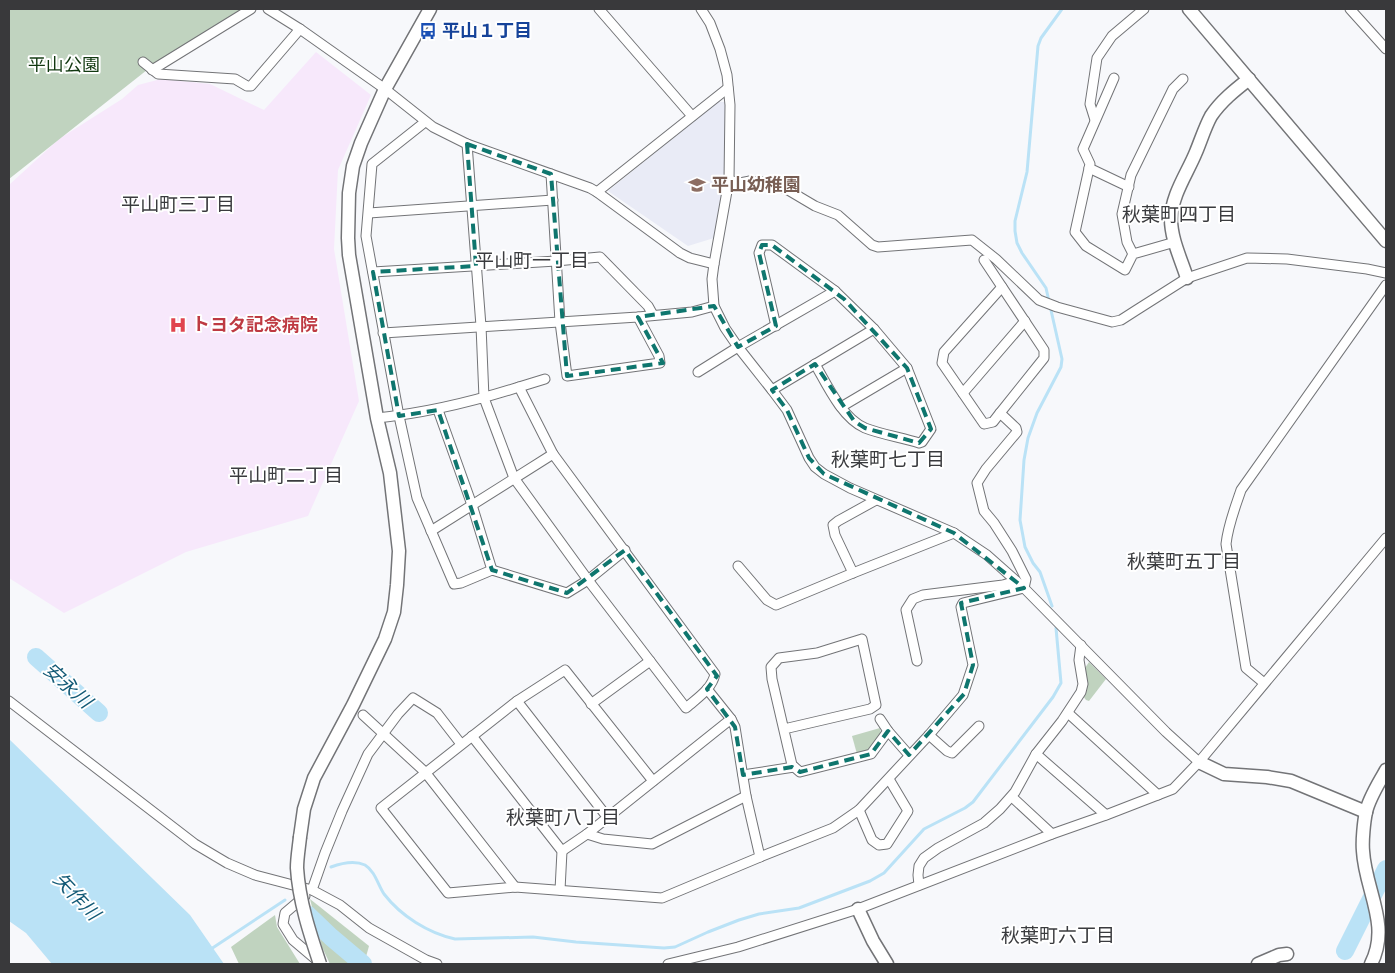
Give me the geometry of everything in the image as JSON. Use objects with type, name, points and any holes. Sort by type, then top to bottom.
[{"type":"street","points":[[152,70],[251,9]]},
{"type":"street","points":[[268,9],[300,29],[385,89],[425,122],[467,144],[596,192],[680,253],[690,258],[714,264]]},
{"type":"street","points":[[321,964],[308,929],[297,868],[304,809],[314,778],[385,639],[394,612],[399,550],[390,473],[376,418],[350,255],[348,193],[353,166],[360,144],[385,89],[430,9]]},
{"type":"street","points":[[599,9],[692,116]]},
{"type":"street","points":[[701,9],[710,23],[720,49],[727,75],[730,105],[729,180],[712,279],[714,306],[725,328],[738,347],[787,410],[809,458],[815,466],[824,474],[850,488],[939,525],[987,555],[1024,588],[1166,732],[1199,762],[1224,774],[1291,781],[1366,812]]},
{"type":"street","points":[[1095,120],[1090,104],[1097,58],[1112,36],[1144,9]]},
{"type":"street","points":[[1350,9],[1386,49]]},
{"type":"street","points":[[1192,10],[1386,240]]},
{"type":"street","points":[[143,62],[158,74],[235,80],[251,86],[300,29]]},
{"type":"street","points":[[1114,78],[1083,149],[1090,164],[1075,232],[1086,246],[1125,270],[1133,254],[1175,242]]},
{"type":"street","points":[[1133,254],[1127,242],[1122,214],[1131,175],[1174,89],[1183,79]]},
{"type":"street","points":[[1187,278],[1175,242],[1171,220],[1173,201],[1210,118],[1222,102],[1249,79]]},
{"type":"street","points":[[596,192],[728,88]]},
{"type":"street","points":[[425,122],[372,164],[366,236],[399,416],[417,498],[454,584],[462,583],[492,570],[567,593],[588,580],[625,550]]},
{"type":"street","points":[[467,144],[481,326],[484,398],[514,478],[588,580],[686,708],[707,689],[714,680],[715,674],[553,454],[519,387]]},
{"type":"street","points":[[1089,168],[1128,187]]},
{"type":"street","points":[[551,174],[560,322],[567,376],[660,363],[659,356],[638,317]]},
{"type":"street","points":[[729,180],[740,183],[750,181],[770,183],[788,190],[815,206],[838,215],[872,245],[878,247],[972,240],[1035,297],[1045,303],[1112,322],[1121,320],[1187,278],[1248,258],[1287,259],[1386,273]]},
{"type":"street","points":[[369,213],[553,200]]},
{"type":"street","points":[[776,326],[759,253],[762,245],[772,245],[835,291],[874,329],[907,368],[930,429],[922,442],[919,443],[865,428],[854,421],[841,407],[815,364]]},
{"type":"street","points":[[373,272],[600,257],[648,306],[654,315]]},
{"type":"street","points":[[984,260],[1025,321],[1044,350],[1044,358],[993,422],[984,424],[942,363],[944,352],[1002,287]]},
{"type":"street","points":[[1264,683],[1246,668],[1226,544],[1227,532],[1241,490],[1386,285]]},
{"type":"street","points":[[698,372],[835,291]]},
{"type":"street","points":[[383,333],[638,317],[692,312],[714,306]]},
{"type":"street","points":[[963,393],[1025,321]]},
{"type":"street","points":[[772,390],[874,329]]},
{"type":"street","points":[[841,407],[907,368]]},
{"type":"street","points":[[376,418],[438,410],[545,379]]},
{"type":"street","points":[[438,410],[472,505],[492,570]]},
{"type":"street","points":[[1000,413],[1016,428],[1017,432],[986,469],[977,483],[984,511],[1012,551],[1026,579],[1024,588]]},
{"type":"street","points":[[431,531],[553,454]]},
{"type":"street","points":[[853,573],[835,535],[833,525],[876,500]]},
{"type":"street","points":[[738,566],[766,600],[776,605],[954,533]]},
{"type":"street","points":[[668,964],[738,948],[858,909],[1173,789],[1199,762],[1386,538]]},
{"type":"street","points":[[917,661],[906,610],[913,600],[923,595],[1003,585],[1016,581]]},
{"type":"street","points":[[653,781],[565,670],[517,701],[381,808],[448,892],[515,887],[662,898],[833,828],[859,810],[964,694],[973,665],[961,607],[963,603],[1024,588]]},
{"type":"street","points":[[784,729],[870,709],[876,705],[862,639],[817,653],[779,658],[771,667],[772,679],[792,765],[800,772],[872,754],[888,730]]},
{"type":"street","points":[[918,885],[919,866],[924,858],[938,848],[984,823],[1012,797],[1036,754],[1081,692],[1083,684],[1079,660],[1081,645]]},
{"type":"street","points":[[591,704],[650,661]]},
{"type":"street","points":[[707,689],[731,719],[735,727],[746,796],[760,857]]},
{"type":"street","points":[[321,964],[293,940],[284,924],[285,913],[312,890],[325,853],[368,754],[398,714],[413,698],[437,713],[461,744]]},
{"type":"street","points":[[9,701],[195,844],[227,862],[256,875],[312,890],[340,905],[369,928],[426,960],[437,964]]},
{"type":"street","points":[[517,701],[608,818]]},
{"type":"street","points":[[1068,712],[1158,795]]},
{"type":"street","points":[[363,715],[425,772],[515,887]]},
{"type":"street","points":[[562,851],[608,818],[731,719]]},
{"type":"street","points":[[880,719],[909,755]]},
{"type":"street","points":[[929,734],[947,751],[952,753],[979,726]]},
{"type":"street","points":[[472,736],[562,851],[560,890]]},
{"type":"street","points":[[1036,754],[1106,815]]},
{"type":"street","points":[[743,775],[794,767]]},
{"type":"street","points":[[1371,964],[1379,934],[1377,911],[1366,875],[1363,850],[1366,812],[1386,770]]},
{"type":"street","points":[[859,810],[872,840],[879,846],[887,844],[908,811],[888,779]]},
{"type":"street","points":[[587,834],[603,839],[652,844],[746,796]]},
{"type":"street","points":[[1012,797],[1052,834]]},
{"type":"street","points":[[858,909],[873,942],[887,964]]},
{"type":"street","points":[[1258,964],[1279,955],[1287,954]]},
{"type":"highlighted area","points":[[467,144],[551,174],[567,376],[663,363],[638,317],[714,306],[738,347],[776,326],[759,253],[762,245],[772,245],[844,299],[907,368],[931,429],[919,443],[865,428],[854,421],[815,364],[772,390],[787,410],[809,458],[824,474],[954,533],[1024,588],[961,603],[973,665],[964,694],[909,755],[888,731],[871,754],[800,772],[792,767],[743,775],[735,727],[707,689],[717,676],[625,550],[567,593],[492,570],[438,410],[399,416],[373,272],[476,266]]},
{"type":"shaded area","name":"トヨタ記念病院","points":[[316,52],[371,95],[338,170],[334,249],[359,401],[308,516],[186,552],[64,613],[9,578],[9,185],[59,139],[122,99],[138,85],[161,79],[210,84],[264,110]]},
{"type":"shaded area","points":[[718,102],[725,102],[725,176],[714,238],[688,246],[608,191]]},
{"type":"green space","name":"平山公園","points":[[9,9],[245,9],[152,66],[9,179]]},
{"type":"green space","points":[[1089,662],[1106,679],[1089,701],[1083,696],[1086,682],[1085,668]]},
{"type":"green space","points":[[880,728],[881,733],[867,752],[857,754],[852,736]]},
{"type":"green space","points":[[310,899],[369,946],[364,964],[330,964],[322,947]]},
{"type":"green space","points":[[275,915],[277,927],[300,964],[239,964],[231,947]]},
{"type":"water","name":"矢作川","points":[[9,739],[190,915],[224,964],[52,964],[26,933],[9,921]]},
{"type":"waterway","points":[[1052,606],[1040,572],[1025,547],[1020,520],[1024,460],[1028,438],[1037,413],[1061,367],[1062,359],[1046,288],[1017,243],[1015,221],[1027,172],[1038,46],[1041,38],[1062,9]]},
{"type":"waterway","points":[[331,867],[348,863],[365,865],[374,874],[384,894],[398,909],[425,928],[455,939],[533,937],[664,948],[675,947],[708,932],[759,914],[799,908],[870,881],[884,873],[924,829],[973,802],[1053,697],[1061,683],[1056,628]]},
{"type":"waterway","name":"安永川","points":[[36,657],[99,713]]},
{"type":"waterway","points":[[1345,951],[1386,869]]},
{"type":"waterway","points":[[211,949],[285,900]]},
{"type":"waterway","name":"安永川","points":[[307,914],[363,964]]},
{"type":"place","name":"平山１丁目","points":[[428,31]]},
{"type":"place","name":"平山幼稚園","points":[[697,185]]},
{"type":"place","name":"トヨタ記念病院","points":[[178,325]]},
{"type":"district","name":"平山町三丁目","points":[[178,204]]},
{"type":"district","name":"秋葉町四丁目","points":[[1179,214]]},
{"type":"district","name":"平山町一丁目","points":[[532,260]]},
{"type":"district","name":"秋葉町七丁目","points":[[888,459]]},
{"type":"district","name":"平山町二丁目","points":[[286,475]]},
{"type":"district","name":"秋葉町五丁目","points":[[1184,561]]},
{"type":"district","name":"秋葉町八丁目","points":[[563,817]]},
{"type":"district","name":"秋葉町六丁目","points":[[1058,935]]}]
